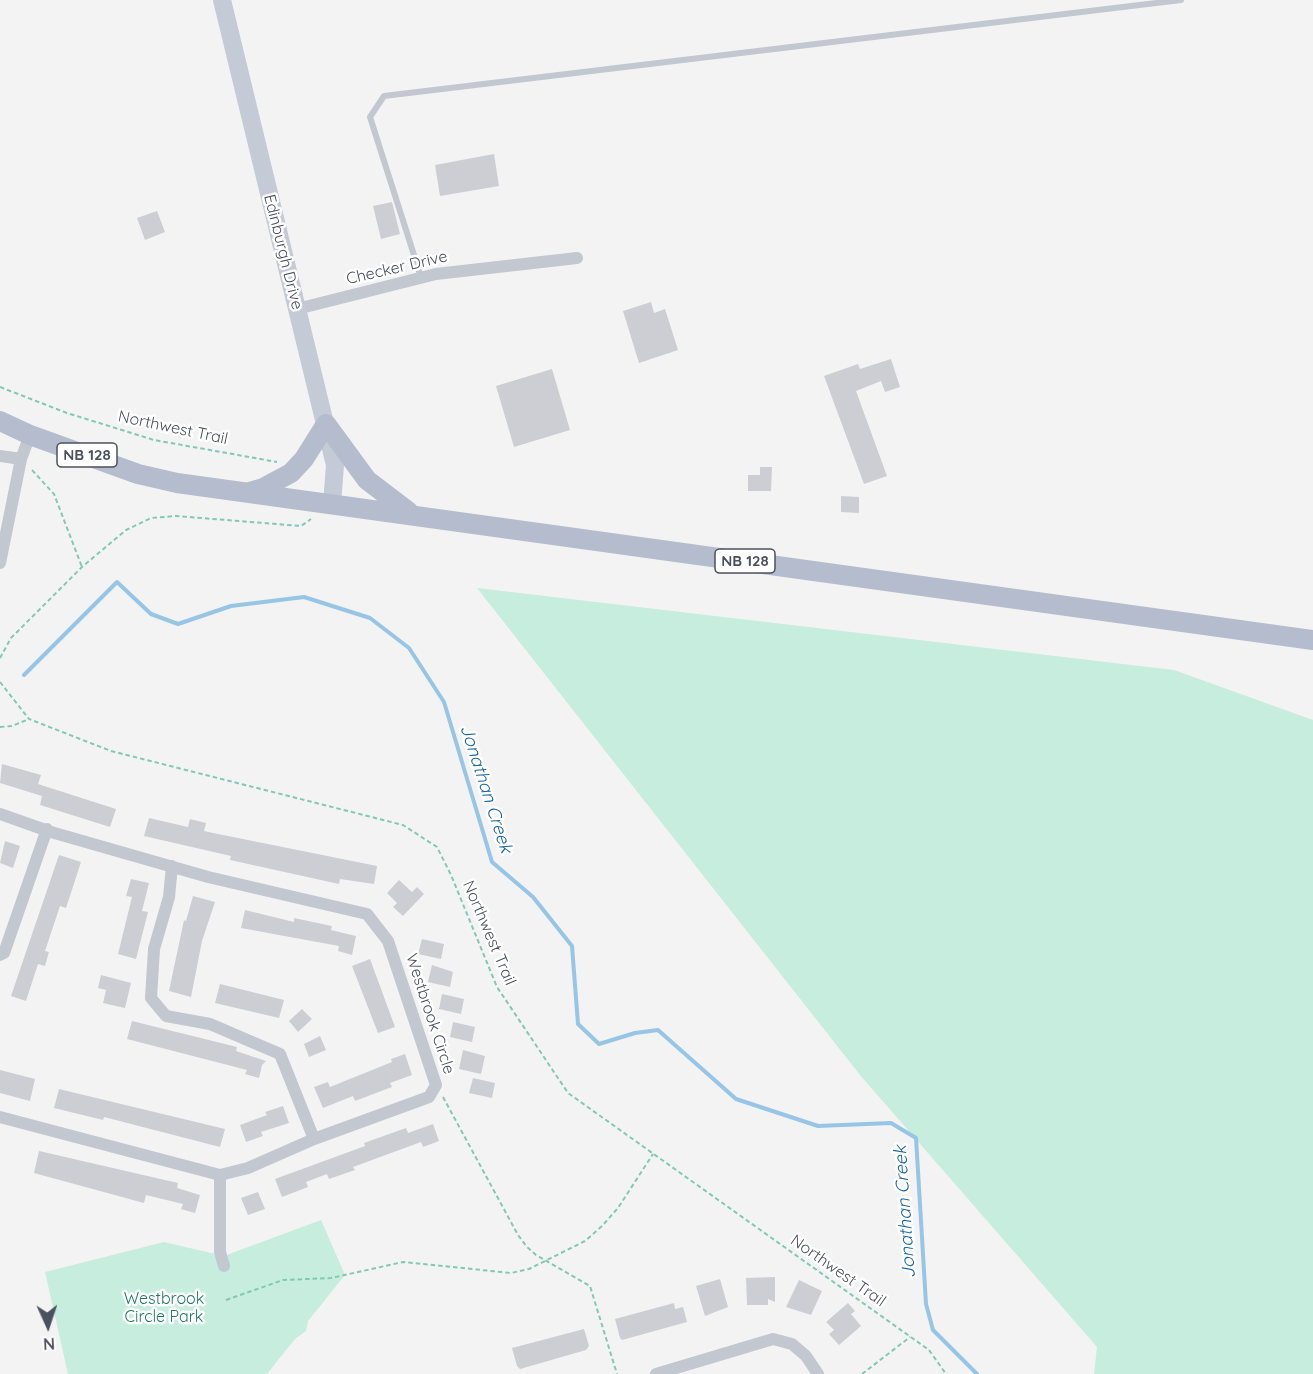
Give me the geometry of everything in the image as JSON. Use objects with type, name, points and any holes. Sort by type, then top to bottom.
[{"type":"main road","name":"NB 128","points":[[0,421],[30,435],[138,474],[177,483],[1313,640]]},
{"type":"main road","points":[[244,493],[263,488],[291,473],[304,459],[326,424],[367,480],[414,515]]},
{"type":"street","name":"Edinburgh Drive","points":[[222,0],[335,465],[332,504]]},
{"type":"street","name":"Checker Drive","points":[[297,309],[436,274],[577,258]]},
{"type":"street","points":[[0,563],[21,459],[30,435]]},
{"type":"street","points":[[0,456],[21,459]]},
{"type":"street","name":"Westbrook Circle","points":[[0,814],[51,832],[172,866],[367,914],[388,941],[436,1085],[429,1097],[314,1139],[248,1168],[220,1175],[0,1117]]},
{"type":"street","points":[[0,955],[4,953],[47,829]]},
{"type":"street","points":[[172,866],[169,897],[154,949],[152,998],[166,1016],[210,1024],[280,1054],[314,1139]]},
{"type":"street","points":[[220,1175],[220,1252],[224,1266]]},
{"type":"street","points":[[656,1374],[773,1339],[792,1344],[806,1356],[818,1374]]},
{"type":"lane","points":[[421,278],[370,117],[384,96],[1180,0]]},
{"type":"path","name":"Northwest Trail","points":[[0,387],[111,428],[154,440],[283,463],[291,473]]},
{"type":"path","points":[[21,459],[54,494],[82,567]]},
{"type":"path","points":[[0,658],[11,638],[82,567],[126,530],[151,518],[176,516],[301,526]]},
{"type":"path","points":[[0,682],[29,719],[12,726],[0,727]]},
{"type":"path","name":"Northwest Trail","points":[[29,719],[111,751],[403,825],[437,847],[451,875],[497,987],[568,1093],[929,1350],[946,1374]]},
{"type":"path","points":[[436,1085],[518,1235],[536,1255],[590,1286],[617,1374]]},
{"type":"path","points":[[226,1300],[283,1280],[331,1278],[403,1262],[510,1273],[548,1262],[585,1241],[602,1226],[618,1208],[653,1154]]},
{"type":"path","points":[[862,1374],[911,1337]]},
{"type":"green space","points":[[477,588],[1174,670],[1313,720],[1313,1374],[1094,1374],[1097,1347],[860,1075]]},
{"type":"green space","name":"Westbrook Circle Park","points":[[321,1220],[345,1275],[308,1321],[306,1331],[295,1339],[267,1374],[68,1374],[45,1272],[164,1242],[224,1256]]},
{"type":"building","points":[[494,154],[499,186],[440,196],[435,165]]},
{"type":"building","points":[[392,202],[400,234],[381,239],[373,206]]},
{"type":"building","points":[[157,211],[165,232],[145,240],[137,218]]},
{"type":"building","points":[[651,302],[654,313],[665,309],[678,350],[639,363],[623,311]]},
{"type":"building","points":[[891,359],[900,387],[885,392],[881,381],[856,391],[887,476],[864,484],[824,376],[858,364],[860,369]]},
{"type":"building","points":[[552,369],[570,430],[514,447],[496,386]]},
{"type":"building","points":[[760,467],[772,467],[771,491],[748,491],[748,475],[760,475]]},
{"type":"building","points":[[841,496],[859,497],[859,513],[841,512]]},
{"type":"building","points":[[2,764],[41,775],[38,784],[116,809],[110,827],[40,805],[42,796],[0,783]]},
{"type":"building","points":[[149,818],[188,827],[190,819],[206,823],[204,831],[377,866],[374,884],[340,879],[339,884],[230,860],[231,856],[144,836]]},
{"type":"building","points":[[5,841],[20,846],[13,868],[0,863]]},
{"type":"building","points":[[59,855],[81,862],[66,908],[60,906],[45,951],[49,952],[45,966],[38,964],[26,1001],[11,996]]},
{"type":"building","points":[[131,879],[149,883],[142,911],[148,912],[136,959],[118,954],[132,897],[126,896]]},
{"type":"building","points":[[399,880],[412,892],[417,887],[424,894],[403,916],[393,907],[397,903],[387,893]]},
{"type":"building","points":[[193,896],[215,902],[202,941],[191,997],[169,991],[184,920],[186,921]]},
{"type":"building","points":[[245,910],[294,922],[294,918],[332,926],[331,930],[356,936],[352,955],[338,951],[339,946],[241,928]]},
{"type":"building","points":[[422,939],[444,944],[441,959],[418,954]]},
{"type":"building","points":[[370,959],[395,1027],[378,1033],[352,966]]},
{"type":"building","points":[[432,965],[453,972],[450,987],[428,982]]},
{"type":"building","points":[[101,975],[131,983],[125,1008],[103,1003],[106,990],[98,988]]},
{"type":"building","points":[[220,984],[284,1000],[279,1018],[215,1003]]},
{"type":"building","points":[[442,994],[464,999],[461,1014],[439,1009]]},
{"type":"building","points":[[302,1009],[312,1019],[298,1032],[289,1021]]},
{"type":"building","points":[[132,1021],[237,1047],[236,1051],[266,1061],[262,1065],[259,1078],[245,1074],[247,1070],[127,1039]]},
{"type":"building","points":[[453,1022],[475,1027],[472,1042],[450,1037]]},
{"type":"building","points":[[320,1036],[326,1050],[309,1057],[304,1044]]},
{"type":"building","points":[[463,1050],[485,1056],[481,1074],[459,1069]]},
{"type":"building","points":[[405,1054],[412,1075],[390,1083],[392,1087],[355,1101],[353,1096],[323,1108],[314,1087],[328,1082],[330,1087],[392,1062],[391,1059]]},
{"type":"building","points":[[0,1070],[35,1079],[30,1101],[0,1093]]},
{"type":"building","points":[[473,1078],[495,1083],[492,1098],[469,1093]]},
{"type":"building","points":[[59,1089],[225,1129],[220,1147],[104,1117],[103,1120],[54,1108]]},
{"type":"building","points":[[283,1106],[289,1123],[261,1132],[263,1136],[246,1142],[240,1125]]},
{"type":"building","points":[[433,1124],[439,1141],[423,1147],[421,1142],[353,1167],[355,1170],[329,1179],[327,1174],[306,1182],[308,1187],[282,1197],[275,1179],[365,1146],[364,1143],[406,1128],[408,1133]]},
{"type":"building","points":[[39,1151],[178,1183],[177,1188],[200,1195],[195,1213],[181,1209],[183,1204],[146,1195],[144,1203],[34,1173]]},
{"type":"building","points":[[258,1192],[265,1209],[248,1215],[241,1198]]},
{"type":"building","points":[[775,1277],[775,1302],[768,1299],[768,1305],[747,1305],[746,1278]]},
{"type":"building","points":[[720,1279],[728,1307],[705,1316],[696,1286]]},
{"type":"building","points":[[799,1280],[822,1291],[811,1315],[786,1307]]},
{"type":"building","points":[[674,1303],[675,1309],[683,1307],[687,1322],[622,1340],[620,1338],[615,1319]]},
{"type":"building","points":[[848,1303],[855,1311],[851,1314],[861,1326],[839,1345],[829,1334],[834,1330],[826,1322]]},
{"type":"building","points":[[584,1329],[589,1346],[586,1350],[520,1369],[517,1366],[512,1348]]},
{"type":"waterway","name":"Jonathan Creek","points":[[24,675],[117,582],[151,614],[178,624],[231,606],[304,597],[370,618],[409,648],[444,702],[492,862],[533,897],[572,946],[578,1024],[599,1044],[635,1033],[658,1030],[736,1099],[818,1126],[891,1123],[916,1138],[926,1304],[933,1330],[977,1374]]}]
